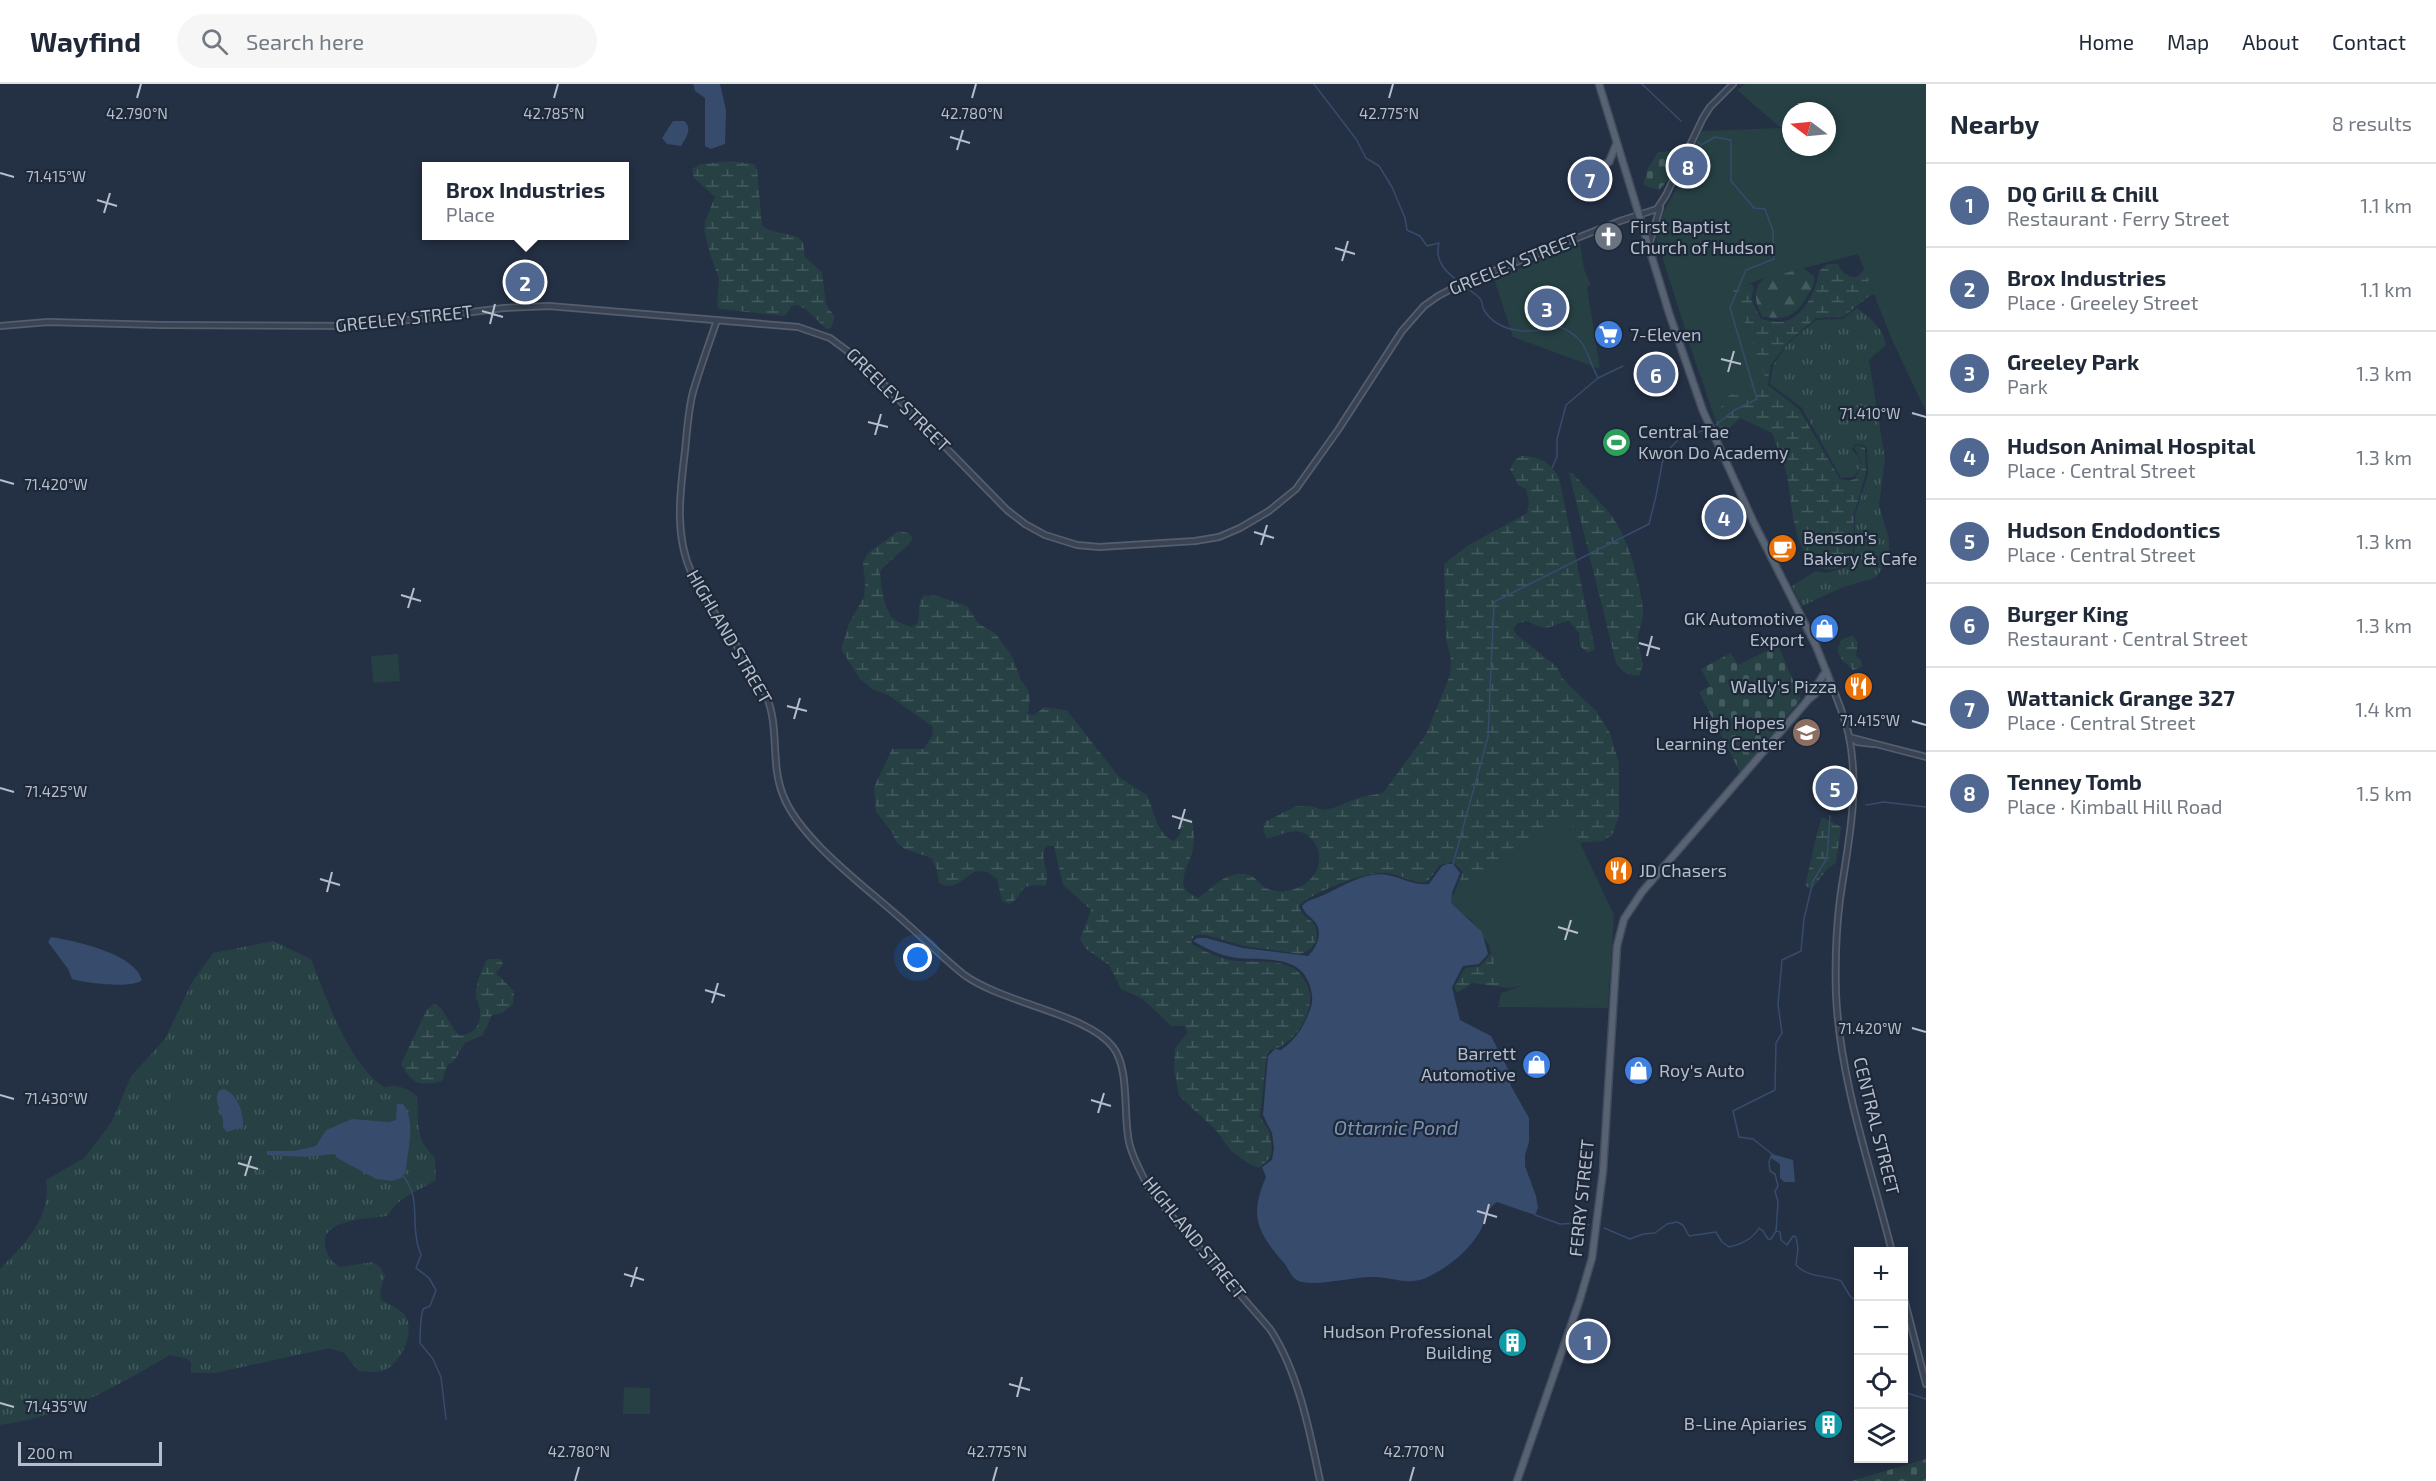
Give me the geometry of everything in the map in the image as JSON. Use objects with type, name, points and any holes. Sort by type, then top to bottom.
[{"type":"main road","name":"CENTRAL STREET","points":[[1599,84],[1703,411],[1753,521],[1816,646],[1830,681]]},
{"type":"main road","points":[[1599,166],[1609,162],[1617,144]]},
{"type":"main road","points":[[1808,700],[1826,671]]},
{"type":"main road","points":[[1808,700],[1830,681]]},
{"type":"main road","name":"FERRY STREET","points":[[1517,1481],[1580,1299],[1593,1250],[1603,1171],[1617,946],[1629,909],[1808,700]]},
{"type":"street","points":[[1649,245],[1661,204],[1703,118],[1710,106],[1733,84]]},
{"type":"street","name":"GREELEY STREET","points":[[0,326],[48,322],[360,326],[536,306],[573,307],[798,327],[819,333],[839,344],[869,369],[1007,510],[1045,536],[1066,543],[1088,546],[1195,541],[1219,537],[1250,523],[1279,504],[1296,489],[1338,430],[1402,331],[1433,299],[1461,284],[1620,221],[1653,211],[1661,204]]},
{"type":"street","name":"HIGHLAND STREET","points":[[717,320],[691,405],[681,483],[682,540],[687,561],[696,582],[753,671],[767,698],[774,720],[776,765],[784,798],[802,826],[839,864],[966,975],[995,993],[1087,1027],[1113,1046],[1122,1070],[1127,1132],[1137,1166],[1151,1191],[1270,1329],[1279,1343],[1298,1395],[1320,1481]]},
{"type":"street","name":"CENTRAL STREET","points":[[1830,681],[1849,737],[1854,806],[1838,927],[1836,967],[1838,1019],[1847,1078],[1891,1247]]},
{"type":"street","points":[[1849,737],[1926,757]]},
{"type":"street","points":[[1905,1301],[1926,1384]]},
{"type":"green space","points":[[1745,84],[1926,84],[1926,412],[1893,342],[1858,254],[1759,280],[1733,290],[1766,379],[1724,398],[1717,421],[1696,364],[1655,234],[1665,209],[1685,173],[1688,157],[1702,131],[1781,128],[1737,90]]},
{"type":"green space","points":[[1680,150],[1673,174],[1659,190],[1643,185],[1647,170],[1658,152]]},
{"type":"green space","points":[[732,161],[754,164],[757,169],[762,225],[772,231],[800,239],[803,242],[805,257],[822,272],[826,304],[835,317],[831,328],[827,329],[810,313],[797,305],[792,306],[785,316],[719,309],[717,306],[719,279],[704,229],[715,197],[694,178],[692,169],[700,164]]},
{"type":"green space","points":[[1580,242],[1584,269],[1591,285],[1587,287],[1600,369],[1513,337],[1494,279]]},
{"type":"green space","points":[[1873,261],[1893,285],[1868,297],[1843,317],[1816,318],[1787,343],[1771,365],[1768,385],[1799,409],[1840,479],[1848,481],[1855,479],[1861,462],[1854,447],[1860,445],[1865,448],[1866,473],[1854,515],[1853,558],[1840,567],[1825,569],[1814,564],[1800,544],[1786,470],[1772,433],[1740,418],[1725,432],[1717,425],[1690,343],[1728,291],[1751,284],[1754,287],[1751,299],[1761,319],[1780,322],[1796,316],[1802,310],[1812,295],[1819,271],[1828,264],[1838,264],[1845,274],[1857,277]]},
{"type":"green space","points":[[1799,265],[1814,276],[1812,288],[1801,305],[1788,316],[1762,317],[1756,300],[1756,290],[1759,284],[1770,275]]},
{"type":"green space","points":[[1857,308],[1879,328],[1886,345],[1869,360],[1885,459],[1879,505],[1889,539],[1889,555],[1877,577],[1841,588],[1802,606],[1792,586],[1816,571],[1826,573],[1847,567],[1854,558],[1855,515],[1868,474],[1867,447],[1860,444],[1854,445],[1852,450],[1858,456],[1861,465],[1854,477],[1841,478],[1802,408],[1770,384],[1773,366],[1787,344],[1816,320],[1843,319]]},
{"type":"green space","points":[[1520,456],[1543,461],[1556,472],[1559,478],[1595,649],[1588,653],[1580,646],[1579,633],[1569,621],[1545,628],[1528,621],[1518,623],[1513,629],[1517,635],[1557,667],[1563,679],[1596,711],[1610,733],[1619,763],[1619,816],[1612,835],[1603,841],[1576,843],[1529,974],[1521,986],[1509,988],[1472,983],[1457,993],[1454,987],[1465,968],[1480,966],[1491,953],[1482,930],[1454,903],[1454,894],[1463,872],[1453,862],[1440,865],[1427,882],[1377,873],[1326,889],[1305,901],[1299,906],[1303,914],[1314,924],[1317,938],[1309,950],[1300,954],[1244,946],[1206,935],[1196,935],[1191,940],[1192,944],[1220,957],[1287,965],[1296,970],[1309,990],[1310,1005],[1300,1028],[1289,1041],[1267,1053],[1260,1116],[1270,1133],[1272,1149],[1270,1158],[1259,1168],[1231,1151],[1216,1130],[1179,1096],[1174,1068],[1175,1048],[1188,1032],[1184,1026],[1171,1026],[1143,999],[1121,989],[1109,965],[1085,948],[1080,939],[1091,910],[1063,885],[1054,846],[1047,846],[1044,850],[1047,875],[1045,886],[1025,887],[1009,904],[1002,901],[997,879],[987,872],[976,871],[954,885],[939,883],[937,870],[931,858],[905,849],[896,842],[892,832],[876,812],[874,787],[892,749],[924,749],[932,736],[933,727],[888,695],[874,690],[860,679],[841,649],[849,623],[864,597],[863,563],[867,554],[898,531],[908,533],[913,538],[911,542],[880,572],[885,604],[894,619],[912,627],[918,623],[920,601],[924,595],[937,596],[967,606],[979,624],[995,633],[1012,656],[1021,680],[1028,690],[1030,698],[1028,714],[1034,715],[1045,707],[1065,710],[1069,713],[1120,778],[1147,795],[1159,827],[1174,841],[1180,834],[1182,822],[1187,818],[1192,820],[1194,846],[1183,883],[1190,894],[1198,898],[1225,878],[1238,874],[1252,876],[1268,889],[1285,891],[1302,885],[1314,874],[1319,858],[1317,847],[1308,836],[1298,832],[1285,833],[1267,839],[1263,830],[1265,822],[1296,806],[1311,806],[1323,810],[1361,797],[1383,793],[1426,734],[1450,675],[1451,660],[1446,638],[1444,564],[1467,546],[1527,513],[1529,501],[1526,489],[1518,485],[1510,469]]},
{"type":"green space","points":[[1569,473],[1573,473],[1608,512],[1623,535],[1631,555],[1643,609],[1638,638],[1642,662],[1639,676],[1626,673],[1616,663]]},
{"type":"green space","points":[[1853,635],[1858,643],[1856,656],[1861,660],[1862,667],[1853,670],[1842,660],[1837,650],[1841,640]]},
{"type":"green space","points":[[1778,645],[1801,699],[1740,772],[1699,692],[1710,686],[1701,669],[1731,653],[1738,665]]},
{"type":"green space","points":[[398,654],[400,681],[373,683],[371,656]]},
{"type":"green space","points":[[1822,817],[1841,827],[1836,863],[1828,868],[1812,889],[1805,886]]},
{"type":"green space","points":[[1569,819],[1614,915],[1608,1008],[1498,1007],[1501,993],[1521,986],[1495,971],[1493,951],[1470,919],[1451,907],[1448,898]]},
{"type":"green space","points":[[273,941],[311,959],[340,1029],[349,1046],[371,1076],[384,1087],[402,1087],[417,1096],[419,1129],[424,1144],[435,1158],[436,1180],[404,1198],[387,1216],[346,1222],[336,1226],[325,1239],[329,1257],[340,1267],[373,1262],[381,1268],[385,1276],[380,1292],[381,1300],[399,1310],[407,1319],[409,1326],[404,1350],[394,1364],[376,1372],[358,1371],[344,1353],[330,1348],[215,1373],[191,1373],[191,1362],[170,1355],[109,1389],[67,1408],[0,1425],[0,1269],[27,1240],[40,1218],[45,1206],[46,1180],[84,1158],[105,1131],[112,1121],[131,1076],[165,1039],[192,982],[213,953]]},
{"type":"green space","points":[[487,959],[501,959],[503,965],[496,973],[514,991],[513,1004],[503,1013],[492,1015],[483,1035],[465,1043],[454,1061],[447,1066],[442,1081],[422,1084],[413,1080],[401,1064],[426,1011],[434,1003],[441,1008],[458,1035],[472,1032],[478,1025],[480,1007],[476,997],[477,987]]},
{"type":"green space","points":[[179,1087],[200,1103],[186,1122],[165,1106]]},
{"type":"green space","points":[[624,1387],[650,1388],[650,1414],[623,1414]]},
{"type":"green space","points":[[1926,1459],[1926,1481],[1852,1481]]},
{"type":"water","points":[[693,84],[720,84],[726,110],[725,144],[711,149],[705,146],[705,98],[695,91]]},
{"type":"water","points":[[673,121],[684,121],[688,127],[688,133],[681,146],[667,144],[662,138]]},
{"type":"water","name":"Ottarnic Pond","points":[[1453,864],[1460,873],[1452,893],[1451,903],[1482,932],[1488,954],[1479,964],[1463,966],[1452,987],[1460,1020],[1491,1036],[1508,1069],[1511,1086],[1529,1118],[1529,1142],[1525,1155],[1525,1166],[1538,1208],[1535,1215],[1497,1202],[1487,1213],[1480,1232],[1467,1249],[1449,1264],[1421,1280],[1408,1281],[1375,1277],[1319,1283],[1298,1281],[1267,1242],[1258,1223],[1257,1213],[1266,1177],[1262,1167],[1272,1160],[1274,1148],[1272,1133],[1263,1115],[1268,1056],[1275,1049],[1281,1050],[1286,1046],[1302,1027],[1312,1003],[1309,983],[1303,973],[1286,962],[1231,957],[1193,941],[1197,938],[1206,938],[1243,948],[1308,956],[1314,949],[1319,930],[1302,906],[1307,901],[1372,875],[1388,875],[1414,883],[1429,884],[1442,866]]},
{"type":"water","points":[[51,937],[88,945],[116,956],[128,962],[142,980],[137,983],[119,985],[72,979],[68,969],[48,942]]},
{"type":"water","points":[[222,1089],[236,1098],[243,1127],[227,1132],[223,1127],[217,1101],[218,1092]]},
{"type":"water","points":[[397,1104],[403,1104],[410,1119],[406,1172],[401,1178],[392,1181],[376,1179],[337,1158],[335,1154],[305,1157],[267,1155],[267,1151],[294,1151],[316,1146],[326,1130],[352,1119],[389,1122],[396,1120]]},
{"type":"water","points":[[1772,1154],[1793,1160],[1795,1182],[1784,1182],[1780,1178],[1780,1164],[1771,1158]]},
{"type":"waterway","points":[[1314,84],[1356,139],[1366,158],[1379,166],[1392,187],[1405,218],[1407,230],[1420,236],[1427,246],[1439,243],[1438,255],[1442,266],[1459,282]]},
{"type":"waterway","points":[[1642,84],[1681,121]]},
{"type":"waterway","points":[[1698,142],[1701,145],[1715,137],[1731,140],[1731,181],[1754,208],[1765,209],[1773,231],[1774,259],[1746,270],[1730,308],[1757,399],[1733,411],[1716,425]]},
{"type":"waterway","points":[[1463,285],[1480,298],[1484,310],[1491,318],[1508,328],[1528,331],[1558,326],[1568,331],[1584,347],[1598,378]]},
{"type":"waterway","points":[[1552,468],[1557,457],[1557,439],[1566,405],[1598,378],[1623,366]]},
{"type":"waterway","points":[[1453,864],[1488,737],[1494,602],[1649,524],[1664,454],[1680,438],[1705,430]]},
{"type":"waterway","points":[[1866,805],[1884,802],[1926,807]]},
{"type":"waterway","points":[[1776,1231],[1778,1202],[1775,1191],[1778,1186],[1775,1174],[1770,1171],[1769,1162],[1772,1154],[1753,1139],[1739,1137],[1733,1111],[1775,1090],[1776,1043],[1782,1033],[1778,1004],[1782,960],[1801,951],[1804,919],[1813,881],[1827,858],[1830,816]]},
{"type":"waterway","points":[[403,1176],[414,1199],[417,1245],[421,1255],[416,1268],[429,1278],[436,1290],[430,1306],[423,1309],[420,1343],[433,1359],[441,1377],[446,1419]]},
{"type":"waterway","points":[[1535,1215],[1560,1224],[1589,1225]]},
{"type":"waterway","points":[[1604,1228],[1630,1239],[1643,1234],[1655,1233],[1667,1224],[1677,1222],[1683,1225],[1689,1236],[1716,1232],[1722,1242],[1729,1247],[1746,1241],[1759,1228],[1768,1239],[1771,1239],[1776,1231],[1780,1232],[1781,1240],[1787,1245],[1793,1236],[1796,1237],[1798,1249],[1796,1265],[1806,1272],[1841,1281],[1856,1301]]},
{"type":"waterway","points":[[1908,1393],[1926,1399]]},
{"type":"place","name":"Tenney Tomb","points":[[1688,166]]},
{"type":"place","name":"Wattanick Grange 327","points":[[1590,179]]},
{"type":"place","name":"First Baptist Church of Hudson","points":[[1609,237]]},
{"type":"place","name":"Brox Industries","points":[[525,282]]},
{"type":"place","name":"Greeley Park","points":[[1547,308]]},
{"type":"place","name":"7-Eleven","points":[[1609,335]]},
{"type":"place","name":"Burger King","points":[[1656,374]]},
{"type":"place","name":"Central Tae Kwon Do Academy","points":[[1617,442]]},
{"type":"place","name":"Hudson Animal Hospital","points":[[1724,517]]},
{"type":"place","name":"Benson's Bakery & Cafe","points":[[1782,548]]},
{"type":"place","name":"GK Automotive Export","points":[[1825,629]]},
{"type":"place","name":"Wally's Pizza","points":[[1858,687]]},
{"type":"place","name":"High Hopes Learning Center","points":[[1806,733]]},
{"type":"place","name":"Hudson Endodontics","points":[[1835,788]]},
{"type":"place","name":"JD Chasers","points":[[1618,871]]},
{"type":"place","name":"Barrett Automotive","points":[[1537,1064]]},
{"type":"place","name":"Roy's Auto","points":[[1638,1071]]},
{"type":"place","name":"DQ Grill & Chill","points":[[1588,1341]]},
{"type":"place","name":"Hudson Professional Building","points":[[1513,1342]]},
{"type":"place","name":"B-Line Apiaries","points":[[1828,1424]]}]
